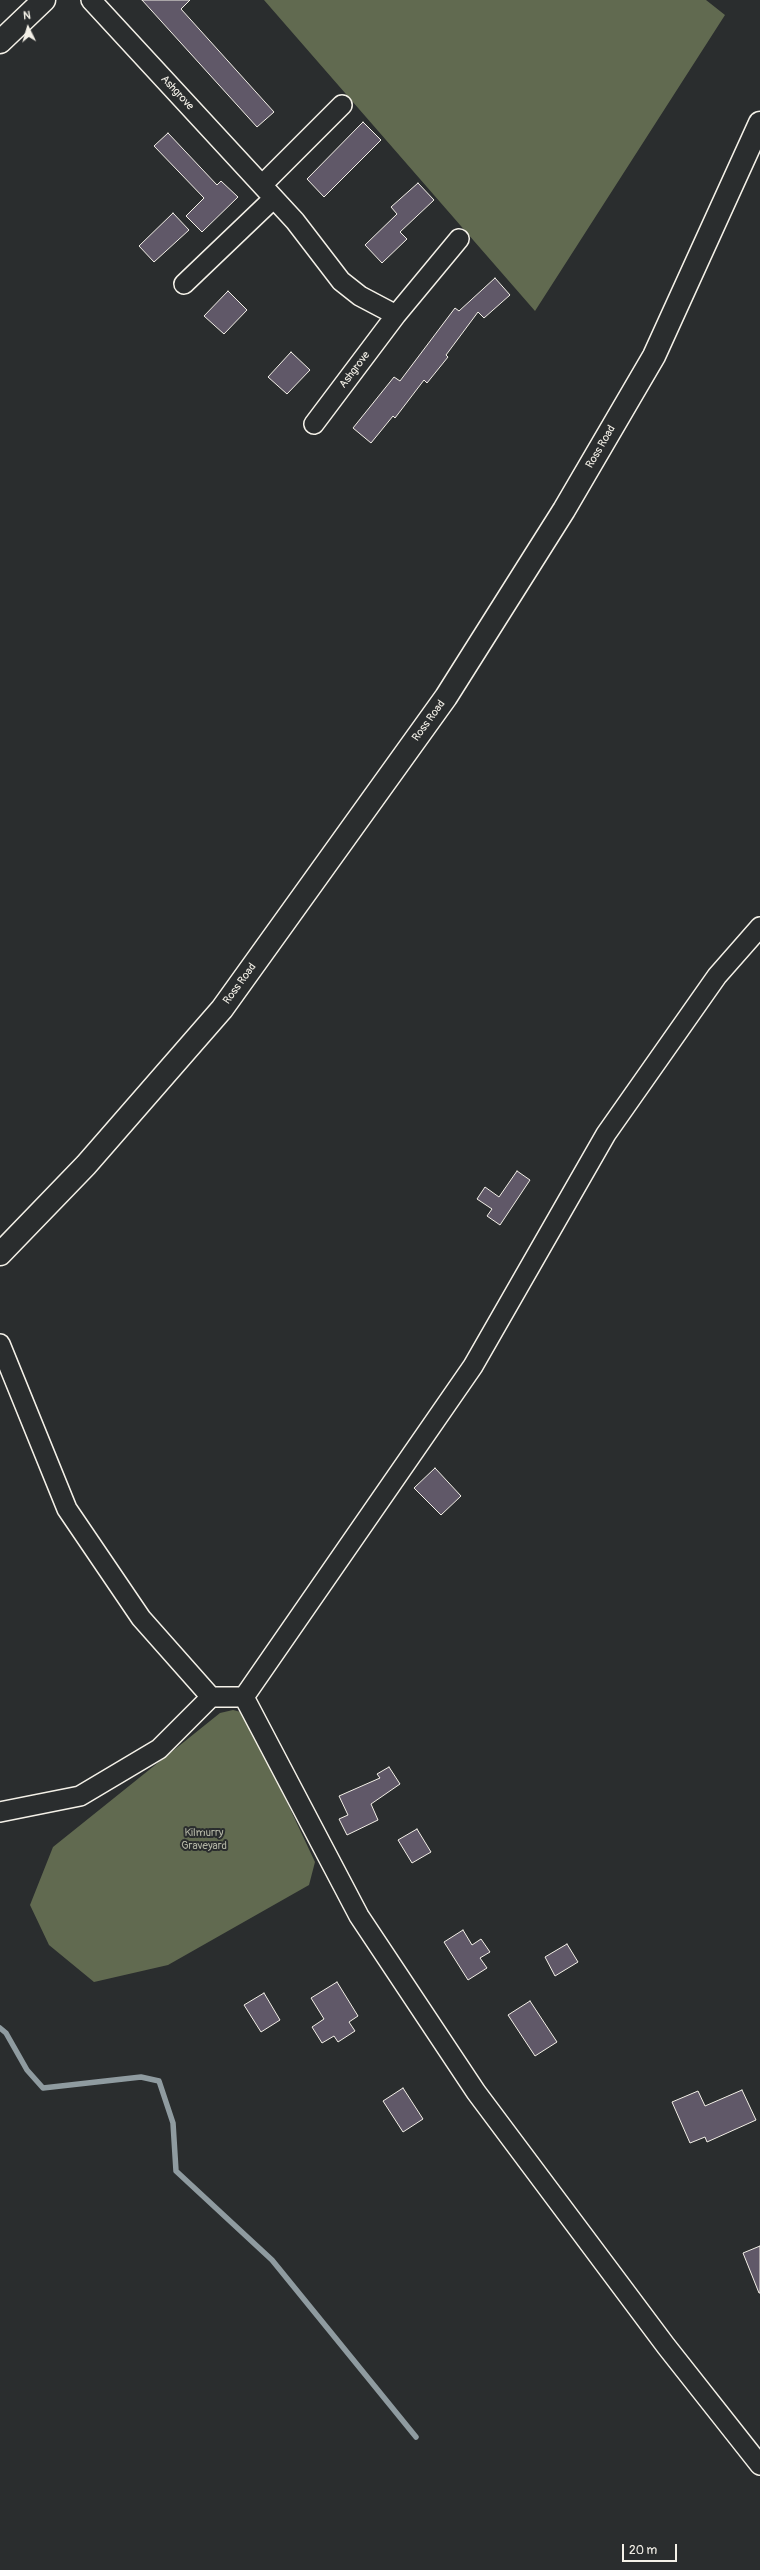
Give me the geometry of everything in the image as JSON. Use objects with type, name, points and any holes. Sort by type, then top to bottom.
[{"type":"main road","points":[[0,42],[44,0]]},
{"type":"main road","name":"Ross Road","points":[[0,1254],[86,1165],[222,1009],[446,697],[564,510],[654,356],[760,123]]},
{"type":"street","name":"Ashgrove","points":[[91,0],[295,220],[341,281],[360,296],[396,315]]},
{"type":"street","points":[[184,284],[268,192],[342,105]]},
{"type":"street","name":"Ashgrove","points":[[314,424],[396,315],[459,239]]},
{"type":"street","points":[[244,1697],[473,1366],[606,1134],[718,976],[760,927]]},
{"type":"street","points":[[0,1344],[67,1509],[141,1618],[211,1697]]},
{"type":"street","points":[[0,1812],[80,1796],[159,1749],[211,1697],[244,1697]]},
{"type":"street","points":[[244,1697],[359,1916],[476,2092],[666,2346],[760,2465]]},
{"type":"green space","points":[[264,0],[706,0],[725,15],[535,311]]},
{"type":"green space","name":"Kilmurry Graveyard","points":[[233,1710],[245,1713],[315,1862],[309,1885],[168,1965],[94,1982],[49,1945],[30,1905],[53,1847],[220,1713]]},
{"type":"building","points":[[142,0],[190,0],[181,9],[274,112],[257,127]]},
{"type":"building","points":[[363,122],[381,140],[324,197],[307,179]]},
{"type":"building","points":[[168,133],[217,185],[221,181],[238,197],[202,232],[186,216],[204,198],[154,146]]},
{"type":"building","points":[[418,183],[434,200],[400,232],[407,239],[382,263],[365,245],[397,214],[391,207]]},
{"type":"building","points":[[173,213],[189,230],[154,262],[139,246]]},
{"type":"building","points":[[495,278],[510,295],[484,318],[478,312],[446,355],[448,357],[427,383],[424,380],[395,418],[393,416],[371,443],[353,428],[394,377],[400,381],[455,308],[459,311]]},
{"type":"building","points":[[228,291],[247,310],[224,334],[204,316]]},
{"type":"building","points":[[291,352],[310,370],[287,394],[268,377]]},
{"type":"building","points":[[517,1171],[530,1180],[500,1225],[487,1216],[492,1209],[477,1199],[485,1187],[499,1197]]},
{"type":"building","points":[[435,1468],[461,1496],[441,1515],[414,1488]]},
{"type":"building","points":[[389,1767],[400,1784],[371,1804],[378,1820],[347,1835],[339,1819],[348,1815],[339,1796],[380,1778],[377,1774]]},
{"type":"building","points":[[417,1829],[431,1852],[412,1863],[398,1840]]},
{"type":"building","points":[[463,1930],[472,1945],[481,1939],[490,1952],[480,1958],[487,1968],[468,1980],[444,1942]]},
{"type":"building","points":[[567,1944],[578,1962],[555,1976],[545,1957]]},
{"type":"building","points":[[337,1982],[358,2016],[349,2022],[355,2031],[338,2042],[334,2036],[322,2043],[312,2027],[324,2019],[311,1998]]},
{"type":"building","points":[[264,1993],[280,2020],[261,2032],[244,2005]]},
{"type":"building","points":[[530,2001],[557,2042],[535,2056],[508,2015]]},
{"type":"building","points":[[403,2088],[423,2119],[403,2132],[383,2101]]},
{"type":"building","points":[[742,2090],[756,2120],[707,2142],[705,2137],[690,2143],[672,2102],[698,2091],[705,2106]]},
{"type":"building","points":[[760,2246],[760,2293],[759,2293],[743,2253]]},
{"type":"waterway","points":[[0,2028],[6,2033],[27,2070],[43,2088],[141,2077],[159,2081],[173,2123],[176,2171],[272,2260],[416,2437]]}]
